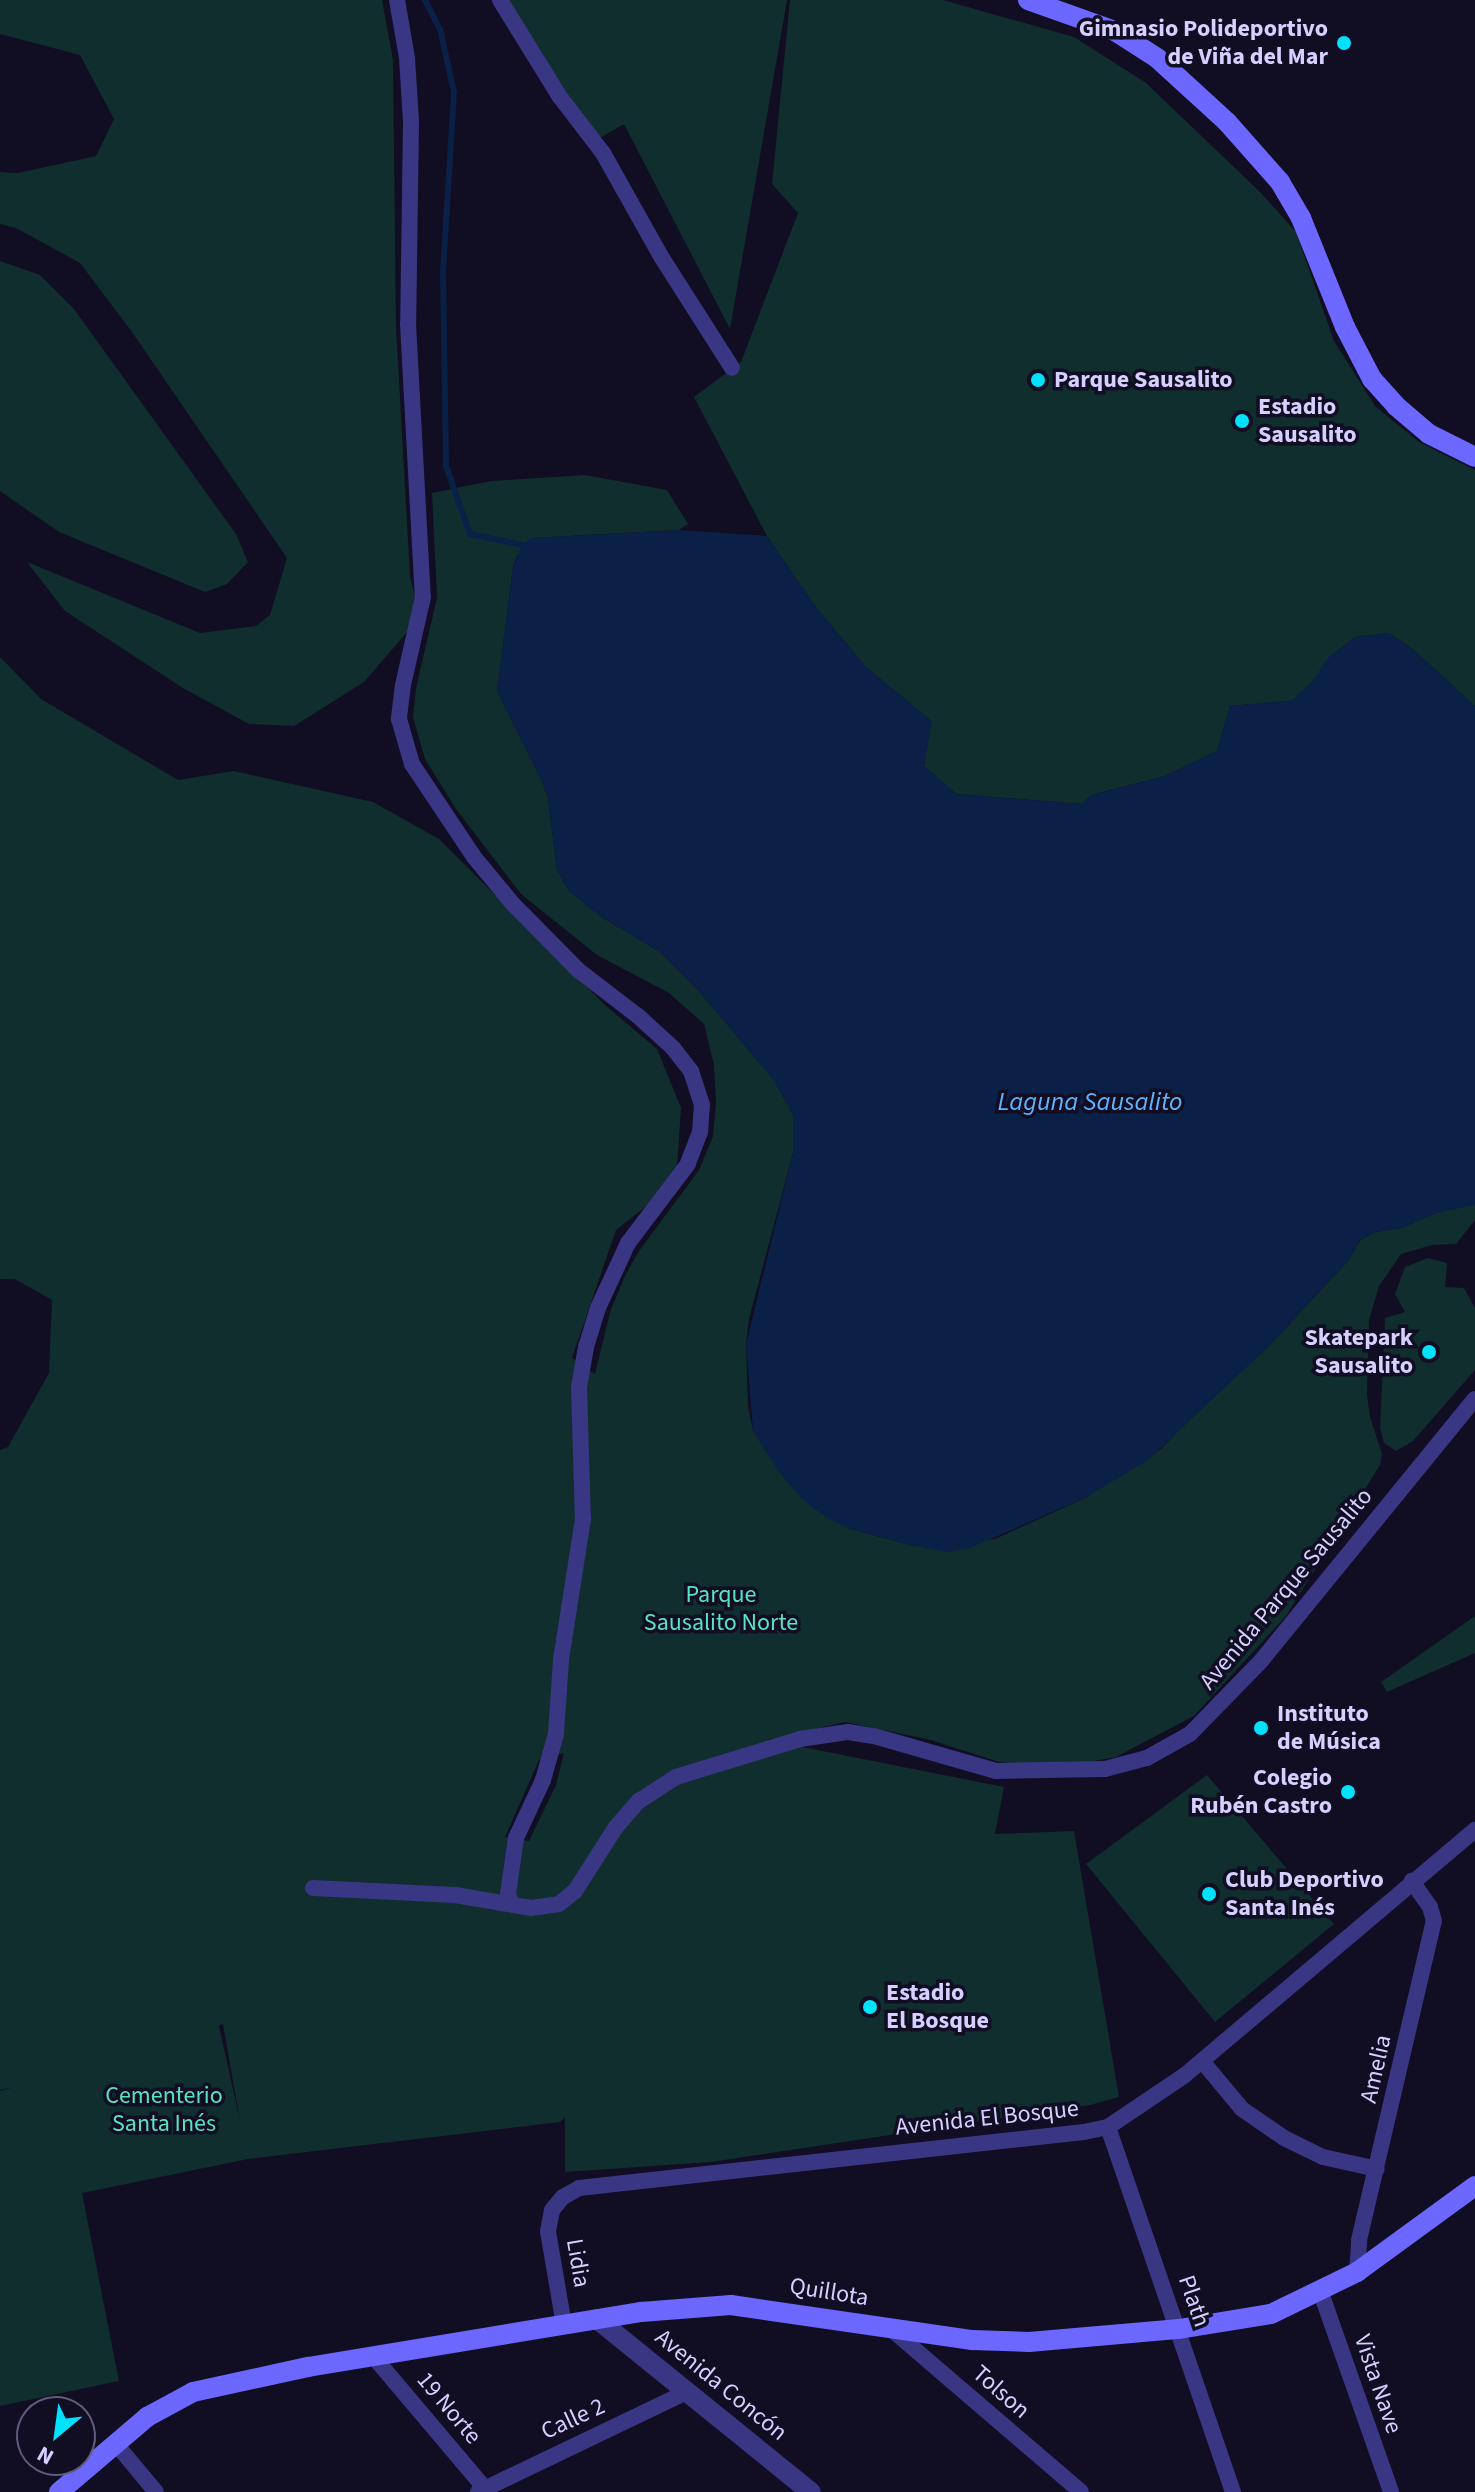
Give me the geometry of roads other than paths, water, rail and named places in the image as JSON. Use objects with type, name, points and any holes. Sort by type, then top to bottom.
[{"type":"main road","points":[[1028,0],[1115,31],[1157,58],[1227,122],[1280,182],[1301,218],[1345,327],[1372,379],[1396,406],[1429,434],[1475,457]]},
{"type":"main road","name":"Quillota","points":[[59,2492],[147,2417],[193,2392],[373,2356],[597,2319],[731,2305],[972,2340],[1029,2342],[1179,2329],[1271,2314],[1321,2293],[1357,2272],[1475,2186]]},
{"type":"street","points":[[397,0],[407,58],[411,121],[408,324],[423,597],[403,685],[399,719],[412,764],[474,857],[512,903],[578,970],[638,1016],[673,1048],[691,1071],[702,1104],[700,1132],[688,1164],[628,1243],[598,1308],[586,1347],[579,1387],[583,1519],[561,1660],[556,1734],[543,1780],[516,1838],[508,1894],[511,1902]]},
{"type":"street","points":[[500,0],[560,97],[603,153],[662,258],[732,368]]},
{"type":"street","name":"Avenida Parque Sausalito","points":[[313,1888],[382,1889],[511,1902],[531,1908],[559,1904],[575,1891],[623,1818],[639,1801],[676,1777],[800,1739],[848,1732],[874,1736],[996,1771],[1105,1769],[1147,1758],[1190,1734],[1261,1661],[1475,1399]]},
{"type":"street","name":"Avenida El Bosque","points":[[552,2210],[563,2197],[579,2188],[1071,2134],[1108,2127],[1202,2061],[1475,1830]]},
{"type":"street","name":"Amelia","points":[[1357,2272],[1359,2240],[1434,1921],[1430,1907],[1412,1881]]},
{"type":"street","points":[[1202,2061],[1242,2109],[1284,2138],[1323,2157],[1377,2169]]},
{"type":"street","name":"Plath","points":[[1108,2127],[1233,2492]]},
{"type":"street","name":"Lidia","points":[[552,2210],[548,2231],[564,2325]]},
{"type":"street","name":"Vista Nave","points":[[1321,2293],[1391,2492]]},
{"type":"street","name":"Avenida Concón","points":[[597,2319],[811,2492]]},
{"type":"street","name":"Tolson","points":[[891,2329],[1081,2492]]},
{"type":"street","name":"19 Norte","points":[[373,2356],[483,2490]]},
{"type":"street","name":"Calle 2","points":[[483,2490],[689,2391]]},
{"type":"street","points":[[116,2444],[156,2492]]},
{"type":"water","name":"Laguna Sausalito","points":[[679,530],[767,536],[815,606],[866,667],[932,721],[924,766],[956,794],[1082,804],[1091,795],[1165,776],[1217,751],[1230,706],[1292,700],[1312,682],[1328,658],[1355,637],[1388,633],[1409,646],[1475,706],[1475,1205],[1439,1212],[1401,1228],[1375,1232],[1360,1240],[1348,1261],[1268,1347],[1148,1460],[1085,1498],[970,1548],[948,1552],[914,1546],[850,1529],[827,1518],[802,1499],[778,1471],[753,1431],[746,1344],[793,1153],[793,1115],[774,1080],[699,991],[659,951],[603,918],[569,891],[557,870],[548,798],[542,781],[497,691],[513,567],[522,545],[531,538]]},
{"type":"waterway","points":[[425,0],[440,29],[454,92],[443,272],[446,466],[470,534],[522,545]]},
{"type":"place","name":"Gimnasio Polideportivo de Viña del Mar","points":[[1344,43]]},
{"type":"place","name":"Parque Sausalito","points":[[1038,380]]},
{"type":"place","name":"Estadio Sausalito","points":[[1242,421]]},
{"type":"place","name":"Skatepark Sausalito","points":[[1429,1352]]},
{"type":"place","name":"Instituto de Música","points":[[1261,1728]]},
{"type":"place","name":"Colegio Rubén Castro","points":[[1348,1792]]},
{"type":"place","name":"Club Deportivo Santa Inés","points":[[1209,1894]]},
{"type":"place","name":"Estadio El Bosque","points":[[870,2007]]},
{"type":"park label","name":"Parque Sausalito Norte","points":[[721,1609]]},
{"type":"park label","name":"Cementerio Santa Inés","points":[[164,2110]]}]
